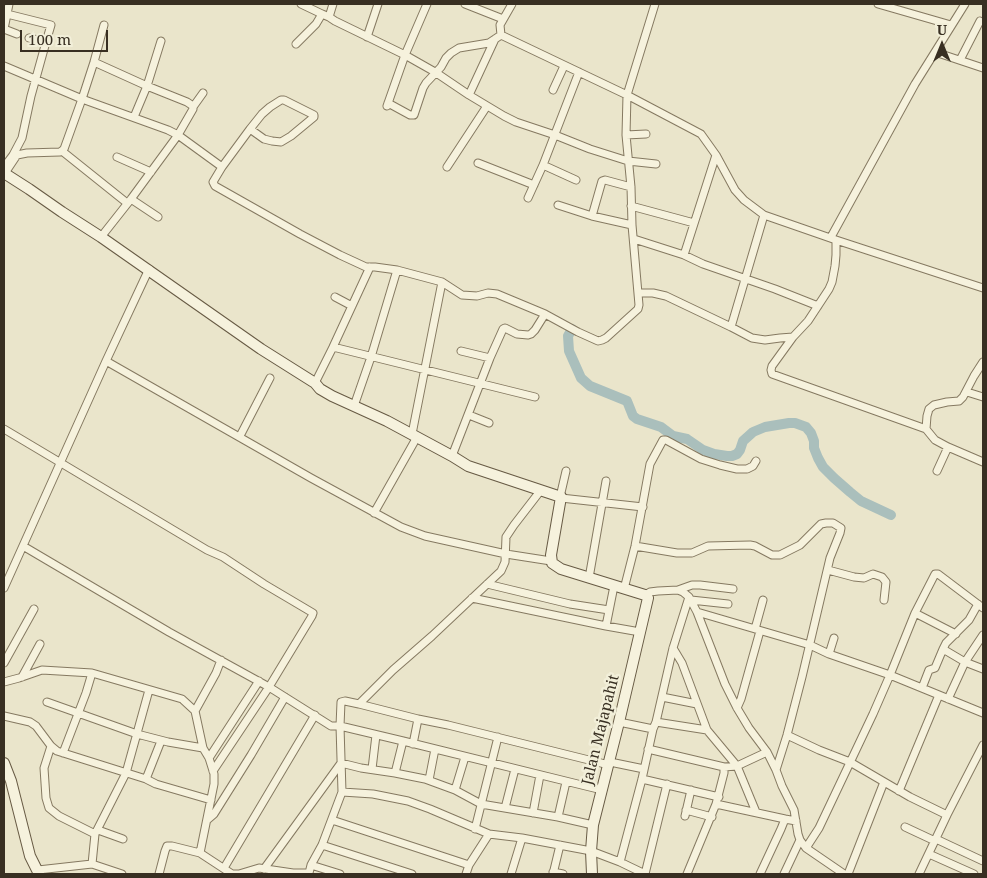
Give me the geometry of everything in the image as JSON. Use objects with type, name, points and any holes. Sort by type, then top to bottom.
[{"type":"street","points":[[9,4],[4,29],[17,34]]},
{"type":"street","points":[[301,4],[405,55],[516,122],[628,161],[656,164]]},
{"type":"street","points":[[296,44],[326,16],[333,4]]},
{"type":"street","points":[[367,37],[378,4]]},
{"type":"street","points":[[427,4],[387,104],[414,116],[423,88],[441,67],[446,58],[455,50],[489,43],[498,37]]},
{"type":"street","points":[[465,4],[503,19]]},
{"type":"street","points":[[469,95],[498,37],[500,25],[512,4]]},
{"type":"street","points":[[250,129],[264,138],[281,142],[291,136],[314,115],[286,100],[281,100],[262,114],[250,129],[222,167],[213,182],[215,186],[340,255],[366,267],[397,270],[442,282],[462,295],[496,294],[545,314],[598,341],[606,338],[638,309],[639,304],[626,135],[627,96],[655,4]]},
{"type":"street","points":[[878,4],[951,25]]},
{"type":"street","points":[[965,4],[911,92],[833,238],[836,255],[830,289],[808,321],[793,337],[771,370],[772,374],[926,429],[934,440],[948,448],[983,462]]},
{"type":"street","points":[[4,171],[22,138],[35,79],[51,25],[7,14]]},
{"type":"street","points":[[960,60],[980,21]]},
{"type":"street","points":[[62,151],[67,144],[82,99],[104,25]]},
{"type":"street","points":[[498,37],[579,72],[701,134],[716,155],[736,190],[744,200],[764,215],[983,288]]},
{"type":"street","points":[[29,38],[46,42]]},
{"type":"street","points":[[134,117],[148,86],[161,41]]},
{"type":"street","points":[[934,52],[983,68]]},
{"type":"street","points":[[94,62],[187,102],[193,108]]},
{"type":"street","points":[[4,66],[82,99],[168,130],[178,135],[222,167]]},
{"type":"street","points":[[553,90],[564,66]]},
{"type":"street","points":[[528,198],[543,165],[579,72]]},
{"type":"street","points":[[101,237],[178,135],[203,93]]},
{"type":"street","points":[[447,167],[487,106]]},
{"type":"street","points":[[626,135],[646,134]]},
{"type":"street","points":[[4,171],[17,155],[62,151],[129,201],[158,217]]},
{"type":"street","points":[[684,255],[716,155]]},
{"type":"street","points":[[117,157],[150,172]]},
{"type":"street","points":[[478,163],[534,185]]},
{"type":"street","points":[[543,165],[576,180]]},
{"type":"street","points":[[4,171],[332,396],[414,435],[472,468],[561,497],[643,507]]},
{"type":"street","points":[[592,216],[602,181],[630,187]]},
{"type":"street","points":[[558,205],[592,216],[632,225]]},
{"type":"street","points":[[631,206],[694,223]]},
{"type":"street","points":[[731,327],[764,215]]},
{"type":"street","points":[[634,239],[684,255],[703,264],[818,306]]},
{"type":"street","points":[[314,383],[370,268]]},
{"type":"street","points":[[4,588],[149,269]]},
{"type":"street","points":[[354,406],[397,270]]},
{"type":"street","points":[[374,513],[414,435],[442,282]]},
{"type":"street","points":[[638,293],[653,293],[666,296],[758,340],[793,337]]},
{"type":"street","points":[[335,296],[352,306]]},
{"type":"street","points":[[452,456],[503,329],[505,328],[517,334],[528,336],[535,330],[545,314]]},
{"type":"street","points":[[333,347],[535,398]]},
{"type":"street","points":[[461,351],[490,358]]},
{"type":"street","points":[[106,361],[401,527],[425,536],[506,554],[552,561]]},
{"type":"street","points":[[926,429],[927,416],[931,407],[947,402],[959,401],[967,392],[983,362]]},
{"type":"street","points":[[240,436],[270,378]]},
{"type":"street","points":[[967,392],[983,397]]},
{"type":"street","points":[[469,415],[489,423]]},
{"type":"street","points":[[4,429],[313,612],[269,687],[214,772]]},
{"type":"street","points":[[606,626],[609,610],[635,546],[650,464],[663,440],[701,459],[720,465],[748,469],[756,461]]},
{"type":"street","points":[[937,471],[948,448]]},
{"type":"street","points":[[566,472],[551,555],[555,565],[561,569],[645,595],[650,592],[678,590],[692,585],[733,589]]},
{"type":"street","points":[[589,578],[606,481]]},
{"type":"street","points":[[359,704],[399,664],[432,636],[501,571],[505,562],[506,537],[541,490]]},
{"type":"street","points":[[635,546],[692,554],[708,546],[755,546],[772,554],[780,555],[800,546],[821,524],[833,523],[840,528],[840,533],[830,558],[787,736],[776,770]]},
{"type":"street","points":[[22,546],[169,632],[269,687],[331,726],[340,726],[602,790]]},
{"type":"street","points":[[828,570],[854,577],[864,578],[873,574],[882,577],[886,582],[884,600]]},
{"type":"street","points":[[806,848],[819,828],[850,762],[890,675],[915,613],[935,574],[938,574],[981,606],[946,643],[935,668],[929,670],[922,688]]},
{"type":"street","points":[[487,584],[570,604],[609,610]]},
{"type":"street","points":[[678,590],[690,599],[697,612],[725,684],[737,708],[767,752],[776,770],[794,810],[800,840],[806,848],[844,874]]},
{"type":"street","name":"Jalan Majapahit","points":[[592,874],[593,824],[620,722],[648,599],[645,595]]},
{"type":"street","points":[[472,598],[640,632]]},
{"type":"street","points":[[690,599],[728,604]]},
{"type":"street","points":[[620,862],[673,648],[690,599]]},
{"type":"street","points":[[737,708],[741,699],[763,600]]},
{"type":"street","points":[[4,663],[34,609]]},
{"type":"street","points":[[697,612],[810,645],[983,713]]},
{"type":"street","points":[[915,613],[956,634]]},
{"type":"street","points":[[948,699],[965,662],[983,634]]},
{"type":"street","points":[[830,654],[834,638]]},
{"type":"street","points":[[22,677],[40,644]]},
{"type":"street","points":[[673,648],[682,664],[707,730],[737,766],[756,812]]},
{"type":"street","points":[[944,649],[965,662],[983,669]]},
{"type":"street","points":[[195,711],[221,660]]},
{"type":"street","points":[[4,682],[42,670],[92,673],[182,699],[195,711],[203,748],[214,772],[214,784],[200,853]]},
{"type":"street","points":[[63,753],[92,673]]},
{"type":"street","points":[[209,758],[258,681]]},
{"type":"street","points":[[92,864],[96,832],[126,773],[149,690]]},
{"type":"street","points":[[899,791],[939,695]]},
{"type":"street","points":[[207,820],[214,814],[285,697]]},
{"type":"street","points":[[662,697],[697,704]]},
{"type":"street","points":[[159,874],[167,846],[172,846],[200,853],[229,872],[236,874],[259,870],[306,874],[322,845],[342,792],[340,708],[341,702],[345,701],[609,764],[644,769]]},
{"type":"street","points":[[47,702],[161,741],[203,748]]},
{"type":"street","points":[[224,868],[315,715]]},
{"type":"street","points":[[4,716],[30,722],[36,726],[53,749],[146,779],[156,784],[211,800]]},
{"type":"street","points":[[413,744],[418,719]]},
{"type":"street","points":[[620,722],[707,730]]},
{"type":"street","points":[[372,769],[376,735]]},
{"type":"street","points":[[787,736],[850,762],[899,791],[947,815]]},
{"type":"street","points":[[475,829],[498,737]]},
{"type":"street","points":[[146,779],[161,741]]},
{"type":"street","points":[[395,772],[403,741]]},
{"type":"street","points":[[920,874],[947,815],[980,760],[983,745]]},
{"type":"street","points":[[50,746],[44,768],[46,798],[49,808],[59,816],[96,832],[123,839]]},
{"type":"street","points":[[429,780],[435,749]]},
{"type":"street","points":[[648,749],[724,767],[737,766],[767,752]]},
{"type":"street","points":[[455,790],[465,757]]},
{"type":"street","points":[[4,763],[7,781],[30,856],[38,872],[92,864],[122,874]]},
{"type":"street","points":[[341,763],[429,780],[455,790],[481,804],[593,824]]},
{"type":"street","points":[[259,870],[341,763]]},
{"type":"street","points":[[687,874],[718,801],[724,767]]},
{"type":"street","points":[[505,808],[515,769]]},
{"type":"street","points":[[533,813],[540,775]]},
{"type":"street","points":[[642,779],[691,790],[718,801],[796,821]]},
{"type":"street","points":[[558,817],[566,782]]},
{"type":"street","points":[[848,874],[884,782]]},
{"type":"street","points":[[342,792],[373,794],[408,801],[489,834],[560,844],[591,851],[645,874],[667,784]]},
{"type":"street","points":[[691,790],[685,813],[712,817]]},
{"type":"street","points":[[760,874],[785,819]]},
{"type":"street","points":[[332,820],[469,865]]},
{"type":"street","points":[[905,827],[983,861]]},
{"type":"street","points":[[466,874],[469,865],[489,834]]},
{"type":"street","points":[[511,874],[522,838]]},
{"type":"street","points":[[784,874],[800,840]]},
{"type":"street","points":[[560,844],[553,873],[563,874]]},
{"type":"street","points":[[322,845],[412,874]]},
{"type":"street","points":[[929,854],[974,874]]},
{"type":"street","points":[[311,865],[340,874]]},
{"type":"waterway","points":[[572,329],[568,336],[569,351],[581,378],[590,386],[627,401],[633,416],[637,419],[661,427],[673,436],[687,439],[703,450],[727,456],[737,454],[743,441],[753,432],[765,427],[789,423],[806,427],[811,433],[814,448],[823,467],[861,501],[891,515]]}]
